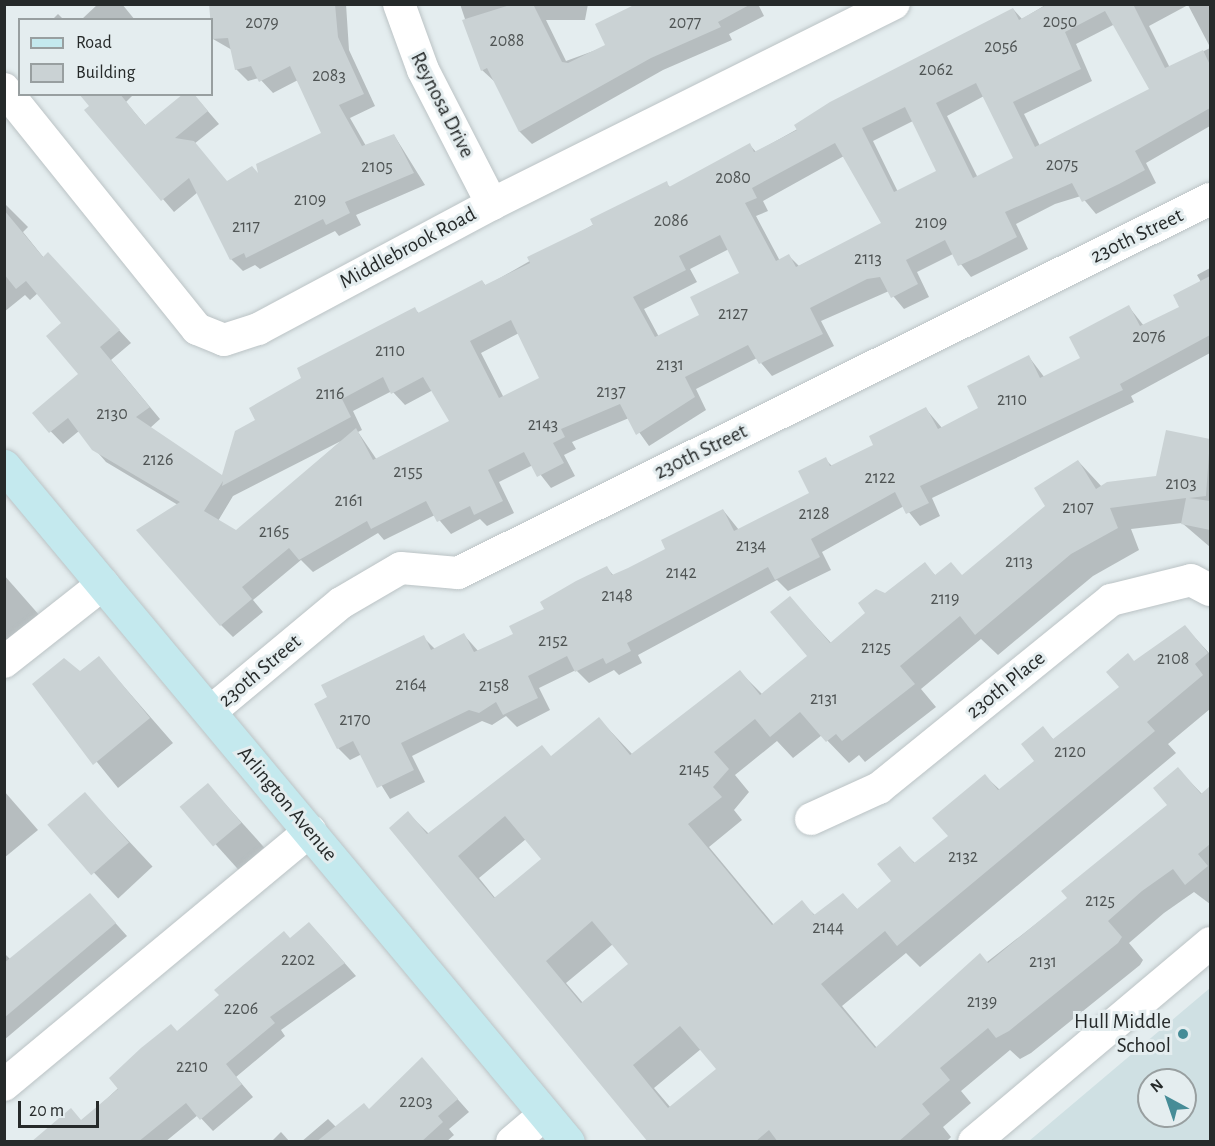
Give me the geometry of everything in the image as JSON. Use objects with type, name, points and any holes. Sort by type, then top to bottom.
[{"type":"main road","name":"Arlington Avenue","points":[[4,466],[568,1142]]},
{"type":"street","name":"Reynosa Drive","points":[[399,4],[423,70],[492,204]]},
{"type":"street","name":"Middlebrook Road","points":[[4,89],[181,310],[210,338],[224,340],[258,329],[492,204],[894,4]]},
{"type":"street","name":"230th Street","points":[[210,712],[340,603],[401,568],[458,573],[1210,200]]},
{"type":"street","name":"230th Place","points":[[811,819],[879,788],[1111,600],[1191,580],[1210,590]]},
{"type":"street","points":[[4,662],[103,584]]},
{"type":"street","points":[[4,1085],[310,831]]},
{"type":"street","points":[[974,1142],[1210,943]]},
{"type":"street","points":[[512,1142],[545,1114]]},
{"type":"shaded area","name":"Hull Middle School","points":[[1210,988],[1210,1141],[1029,1141]]},
{"type":"building","points":[[209,4],[335,4],[338,37],[364,94],[339,105],[362,146],[394,134],[414,173],[345,202],[350,213],[326,225],[323,219],[246,258],[244,253],[230,260],[189,178],[161,201],[84,110],[89,106],[81,96],[122,96],[145,125],[181,96],[196,96],[208,111],[175,138],[194,141],[227,181],[252,166],[258,173],[256,164],[321,133],[290,66],[259,82],[251,66],[235,70],[228,38],[213,39],[213,18],[210,18]]},
{"type":"building","points":[[513,4],[533,4],[562,62],[568,63],[605,45],[595,24],[636,4],[751,4],[718,22],[721,27],[651,58],[519,132],[487,68],[481,71],[462,20]]},
{"type":"building","points":[[1048,4],[1133,4],[1165,68],[1203,50],[1210,65],[1210,108],[1135,151],[1145,170],[1119,184],[1082,202],[1072,183],[1005,212],[1017,237],[978,257],[958,266],[945,240],[906,260],[918,284],[891,298],[880,277],[867,279],[810,308],[823,334],[759,364],[748,345],[685,377],[695,397],[636,435],[620,404],[561,429],[565,437],[553,443],[564,463],[537,477],[524,452],[488,470],[503,501],[474,515],[470,506],[437,522],[426,501],[371,529],[367,521],[299,560],[289,548],[242,587],[252,599],[220,626],[136,530],[180,502],[92,450],[68,418],[49,433],[32,413],[78,374],[46,336],[61,323],[26,281],[16,289],[4,274],[4,210],[43,257],[48,252],[120,330],[100,347],[150,407],[136,417],[222,475],[235,431],[255,420],[249,408],[301,378],[297,368],[415,307],[418,313],[482,280],[485,285],[530,263],[527,257],[593,225],[590,219],[667,181],[669,187],[750,143],[754,152],[797,130],[794,125],[830,102],[1013,8],[1019,20]],"holes":[[[1105,11],[1149,89],[1035,147],[1013,102],[1081,69],[1065,32]],[[976,83],[1013,158],[973,178],[936,103]],[[905,107],[936,171],[894,192],[862,128]],[[835,143],[881,223],[796,267],[789,254],[776,261],[745,203],[757,198],[752,188]],[[720,235],[739,273],[690,297],[699,315],[655,337],[633,297],[686,270],[679,256]],[[511,320],[539,378],[499,398],[470,341]],[[383,377],[391,394],[423,377],[449,421],[373,460],[356,428],[236,530],[204,511],[223,481],[222,486],[351,417],[342,399]]]},
{"type":"building","points":[[1210,276],[1210,335],[1120,384],[1123,390],[920,486],[929,503],[906,514],[895,492],[811,539],[820,557],[775,580],[768,567],[627,643],[631,651],[606,664],[603,658],[575,672],[567,656],[528,676],[538,698],[503,715],[496,702],[479,713],[469,710],[401,743],[414,770],[377,788],[353,741],[337,749],[314,704],[327,697],[321,685],[424,635],[431,650],[464,633],[474,652],[513,634],[509,626],[544,609],[540,602],[607,566],[612,575],[628,568],[665,549],[661,540],[723,509],[734,531],[809,493],[798,471],[826,457],[830,466],[873,445],[869,436],[926,407],[938,429],[978,408],[967,386],[1029,355],[1040,378],[1080,358],[1069,337],[1129,305],[1140,326],[1179,307],[1173,295]]},
{"type":"building","points":[[1166,430],[1210,439],[1206,496],[1189,498],[1210,501],[1210,530],[1181,524],[1186,498],[1110,508],[1118,528],[1071,554],[975,635],[960,616],[900,666],[915,684],[842,741],[836,734],[826,742],[800,712],[770,737],[755,719],[714,752],[729,769],[713,787],[722,797],[688,824],[772,925],[802,900],[814,915],[843,893],[857,909],[891,881],[877,864],[900,846],[914,863],[948,836],[932,818],[985,774],[998,790],[1034,761],[1021,744],[1043,726],[1053,739],[1119,687],[1106,672],[1128,653],[1134,661],[1185,625],[1208,653],[1195,664],[1203,675],[1147,722],[1155,731],[897,946],[885,931],[821,984],[875,1048],[980,953],[988,963],[1067,898],[1061,891],[1167,805],[1153,788],[1178,767],[1201,794],[1210,786],[1210,844],[1198,854],[1208,866],[1185,885],[1173,869],[1142,891],[1108,921],[1122,937],[1118,943],[1009,1031],[996,1038],[988,1028],[940,1068],[950,1080],[922,1104],[930,1114],[898,1142],[778,1142],[769,1130],[755,1142],[648,1142],[389,828],[408,811],[427,834],[542,745],[551,756],[599,717],[630,755],[740,670],[760,695],[807,656],[770,612],[790,596],[830,643],[865,613],[858,603],[876,589],[885,593],[925,562],[935,575],[951,562],[962,575],[1045,506],[1034,488],[1078,460],[1096,489],[1107,482],[1156,476]],"holes":[[[505,816],[541,859],[494,898],[458,856]],[[592,921],[628,964],[581,1003],[546,961]],[[680,1026],[716,1069],[668,1108],[633,1065]]]},
{"type":"building","points":[[99,656],[150,718],[93,765],[32,684],[64,658],[80,671]]},
{"type":"building","points":[[208,783],[241,823],[213,847],[180,807]]},
{"type":"building","points":[[85,792],[129,843],[91,875],[47,825]]},
{"type":"building","points":[[90,893],[116,923],[4,1018],[4,963]]},
{"type":"building","points":[[309,922],[345,963],[270,1017],[275,1023],[226,1064],[242,1084],[200,1120],[186,1103],[138,1142],[31,1142],[71,1108],[81,1120],[118,1089],[109,1078],[141,1048],[171,1024],[177,1031],[219,995],[214,990],[284,931],[290,938]]},
{"type":"building","points":[[422,1057],[458,1099],[438,1116],[443,1122],[421,1142],[316,1142],[364,1103],[369,1109]]},
{"type":"place","name":"Hull Middle School","points":[[1183,1034]]}]
